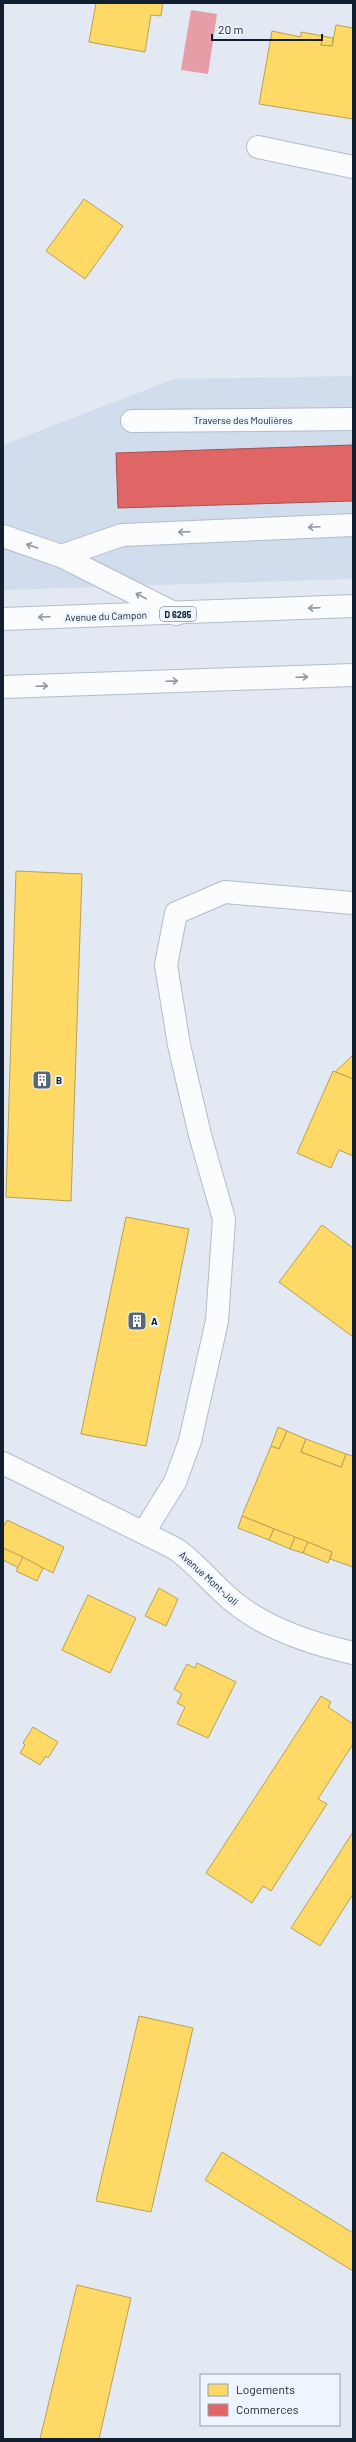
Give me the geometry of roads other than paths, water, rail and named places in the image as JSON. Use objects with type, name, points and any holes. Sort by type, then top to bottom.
[{"type":"main road","points":[[258,147],[353,167]]},
{"type":"main road","name":"Traverse des Moulières","points":[[132,421],[353,419]]},
{"type":"main road","points":[[61,556],[122,535],[353,525]]},
{"type":"main road","points":[[3,536],[61,556],[176,614]]},
{"type":"main road","name":"Avenue du Campon","points":[[3,618],[176,614],[353,606]]},
{"type":"main road","points":[[3,687],[353,675]]},
{"type":"main road","points":[[144,1532],[175,1482],[190,1441],[217,1320],[224,1219],[200,1135],[180,1045],[166,965],[176,913],[225,892],[353,903]]},
{"type":"main road","name":"Avenue Mont-Joli","points":[[3,1463],[176,1549],[194,1562],[222,1592],[254,1616],[283,1630],[353,1653]]},
{"type":"place","name":"B","points":[[42,1080]]},
{"type":"place","name":"A","points":[[137,1321]]}]
